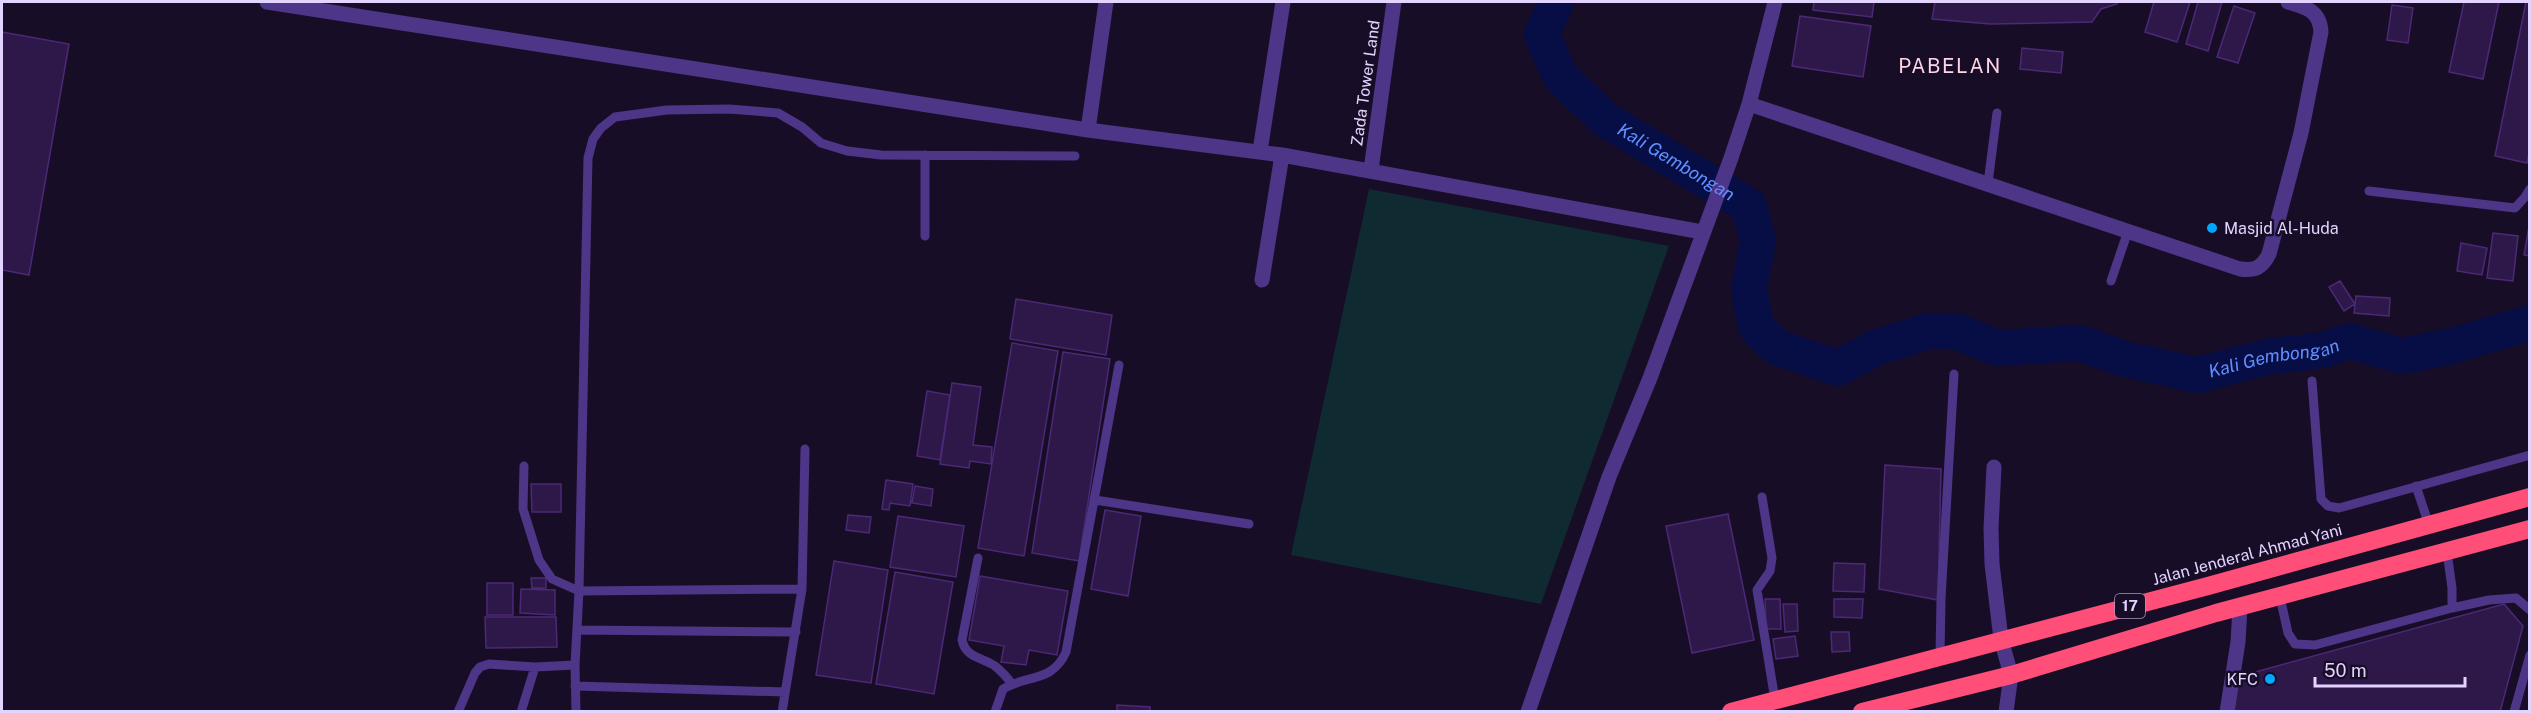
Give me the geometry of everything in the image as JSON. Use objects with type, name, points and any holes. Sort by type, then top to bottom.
[{"type":"highway","name":"Jalan Jenderal Ahmad Yani","points":[[1731,711],[2208,586],[2529,497]]},
{"type":"highway","name":"17","points":[[1862,711],[2011,675],[2216,613],[2529,529]]},
{"type":"highway","points":[[2208,586],[2216,613]]},
{"type":"street","points":[[267,2],[347,7],[1088,130],[1260,151],[1702,232]]},
{"type":"street","points":[[1088,130],[1106,2]]},
{"type":"street","points":[[1260,151],[1283,2]]},
{"type":"street","name":"Zada Tower Land","points":[[1371,170],[1394,2]]},
{"type":"street","points":[[1528,711],[1609,477],[1650,378],[1731,158],[1749,104],[1776,2]]},
{"type":"street","points":[[1749,104],[2240,269],[2250,270],[2263,265],[2269,254],[2301,133],[2321,32],[2320,23],[2312,11],[2288,2]]},
{"type":"street","points":[[1262,280],[1282,155]]},
{"type":"street","points":[[1994,467],[1992,564],[2001,639],[2011,675],[2006,711]]},
{"type":"street","points":[[2227,711],[2238,642],[2240,608]]},
{"type":"lane","points":[[576,711],[575,665],[579,591],[588,158],[593,139],[601,128],[615,117],[667,110],[729,109],[778,113],[802,127],[821,143],[847,151],[881,155],[1075,156]]},
{"type":"lane","points":[[1988,183],[1997,113]]},
{"type":"lane","points":[[925,155],[925,236]]},
{"type":"lane","points":[[2368,191],[2515,207],[2526,197],[2529,189]]},
{"type":"lane","points":[[2111,281],[2128,231]]},
{"type":"lane","points":[[995,711],[1003,689],[1053,671],[1061,663],[1066,652],[1119,365]]},
{"type":"lane","points":[[1940,656],[1954,374]]},
{"type":"lane","points":[[2312,381],[2321,499],[2328,506],[2339,508],[2529,455]]},
{"type":"lane","points":[[782,711],[802,589],[805,449]]},
{"type":"lane","points":[[524,466],[523,510],[539,560],[552,579],[579,591],[802,589]]},
{"type":"lane","points":[[2416,486],[2428,525]]},
{"type":"lane","points":[[1762,497],[1772,558],[1770,571],[1757,590],[1775,700]]},
{"type":"lane","points":[[1095,500],[1249,524]]},
{"type":"lane","points":[[2447,552],[2452,608]]},
{"type":"lane","points":[[978,558],[962,640],[964,648],[972,656],[993,665],[1012,684]]},
{"type":"lane","points":[[2280,597],[2285,623],[2295,644],[2315,645],[2489,600],[2516,598],[2529,610]]},
{"type":"lane","points":[[578,630],[796,632]]},
{"type":"lane","points":[[2514,711],[2529,655]]},
{"type":"lane","points":[[458,711],[480,667],[489,664],[535,667],[575,665]]},
{"type":"lane","points":[[521,711],[535,667]]},
{"type":"lane","points":[[575,686],[785,692]]},
{"type":"shaded area","points":[[1369,189],[1669,246],[1541,604],[1291,555]]},
{"type":"building","points":[[1814,2],[1874,2],[1872,17],[1813,10]]},
{"type":"building","points":[[1935,2],[2117,2],[2117,4],[2101,9],[2092,22],[1990,24],[1932,19]]},
{"type":"building","points":[[2154,2],[2190,2],[2177,42],[2145,32]]},
{"type":"building","points":[[2198,2],[2222,2],[2208,51],[2186,44]]},
{"type":"building","points":[[2464,2],[2499,2],[2483,79],[2449,72]]},
{"type":"building","points":[[2526,2],[2530,2],[2530,149],[2527,163],[2495,156]]},
{"type":"building","points":[[2392,5],[2413,8],[2408,43],[2387,40]]},
{"type":"building","points":[[2234,6],[2255,13],[2238,63],[2217,57]]},
{"type":"building","points":[[1800,16],[1871,26],[1863,77],[1792,66]]},
{"type":"building","points":[[2,32],[69,44],[29,275],[2,270]]},
{"type":"building","points":[[2022,48],[2063,52],[2061,73],[2020,69]]},
{"type":"building","points":[[2530,221],[2530,256],[2524,255]]},
{"type":"building","points":[[2493,233],[2518,236],[2513,281],[2487,278]]},
{"type":"building","points":[[2461,243],[2487,248],[2482,275],[2457,271]]},
{"type":"building","points":[[2340,281],[2355,304],[2344,311],[2329,287]]},
{"type":"building","points":[[2356,296],[2390,298],[2389,316],[2354,313]]},
{"type":"building","points":[[1016,299],[1112,315],[1106,355],[1010,339]]},
{"type":"building","points":[[1012,343],[1058,351],[1024,556],[978,548]]},
{"type":"building","points":[[1063,352],[1110,359],[1079,561],[1032,553]]},
{"type":"building","points":[[952,383],[981,387],[973,445],[992,447],[991,464],[970,461],[969,468],[940,464]]},
{"type":"building","points":[[927,391],[950,395],[940,460],[917,456]]},
{"type":"building","points":[[1885,465],[1941,469],[1938,600],[1879,589]]},
{"type":"building","points":[[886,480],[913,484],[910,506],[890,503],[889,510],[882,509]]},
{"type":"building","points":[[531,484],[561,484],[561,512],[532,512]]},
{"type":"building","points":[[915,486],[933,489],[931,506],[912,503]]},
{"type":"building","points":[[1105,510],[1141,516],[1128,596],[1091,589]]},
{"type":"building","points":[[1728,514],[1754,640],[1692,653],[1666,526]]},
{"type":"building","points":[[848,515],[871,517],[869,533],[846,530]]},
{"type":"building","points":[[898,516],[964,526],[956,577],[890,567]]},
{"type":"building","points":[[834,561],[888,570],[871,683],[816,675]]},
{"type":"building","points":[[1834,563],[1865,564],[1864,592],[1833,591]]},
{"type":"building","points":[[895,572],[953,582],[934,694],[876,684]]},
{"type":"building","points":[[980,576],[1068,591],[1057,655],[1029,650],[1026,665],[1001,662],[1004,646],[969,640]]},
{"type":"building","points":[[531,578],[546,578],[546,588],[532,588]]},
{"type":"building","points":[[487,583],[513,583],[513,615],[487,615]]},
{"type":"building","points":[[521,589],[555,590],[555,615],[520,613]]},
{"type":"building","points":[[1765,599],[1780,599],[1781,629],[1766,629]]},
{"type":"building","points":[[1834,599],[1863,599],[1862,618],[1834,617]]},
{"type":"building","points":[[1783,604],[1797,604],[1798,631],[1785,632]]},
{"type":"building","points":[[2504,604],[2523,626],[2500,712],[2229,712],[2233,678]]},
{"type":"building","points":[[485,617],[556,617],[557,647],[486,648]]},
{"type":"building","points":[[1831,632],[1849,632],[1850,651],[1832,652]]},
{"type":"building","points":[[1795,636],[1798,656],[1776,659],[1773,639]]},
{"type":"building","points":[[1117,705],[1150,707],[1150,712],[1117,712]]},
{"type":"waterway","name":"Kali Gembongan","points":[[1556,2],[1542,34],[1560,76],[1606,120],[1749,206],[1758,241],[1749,289],[1756,327],[1776,347],[1838,368],[1875,348],[1928,331],[1956,331],[1997,348],[2080,343],[2124,359],[2197,375],[2271,356],[2324,350],[2349,341],[2402,356],[2448,347],[2530,323]]},
{"type":"place","name":"Masjid Al-Huda","points":[[2212,228]]},
{"type":"place","name":"KFC","points":[[2270,679]]},
{"type":"district","name":"PABELAN","points":[[1950,66]]}]
